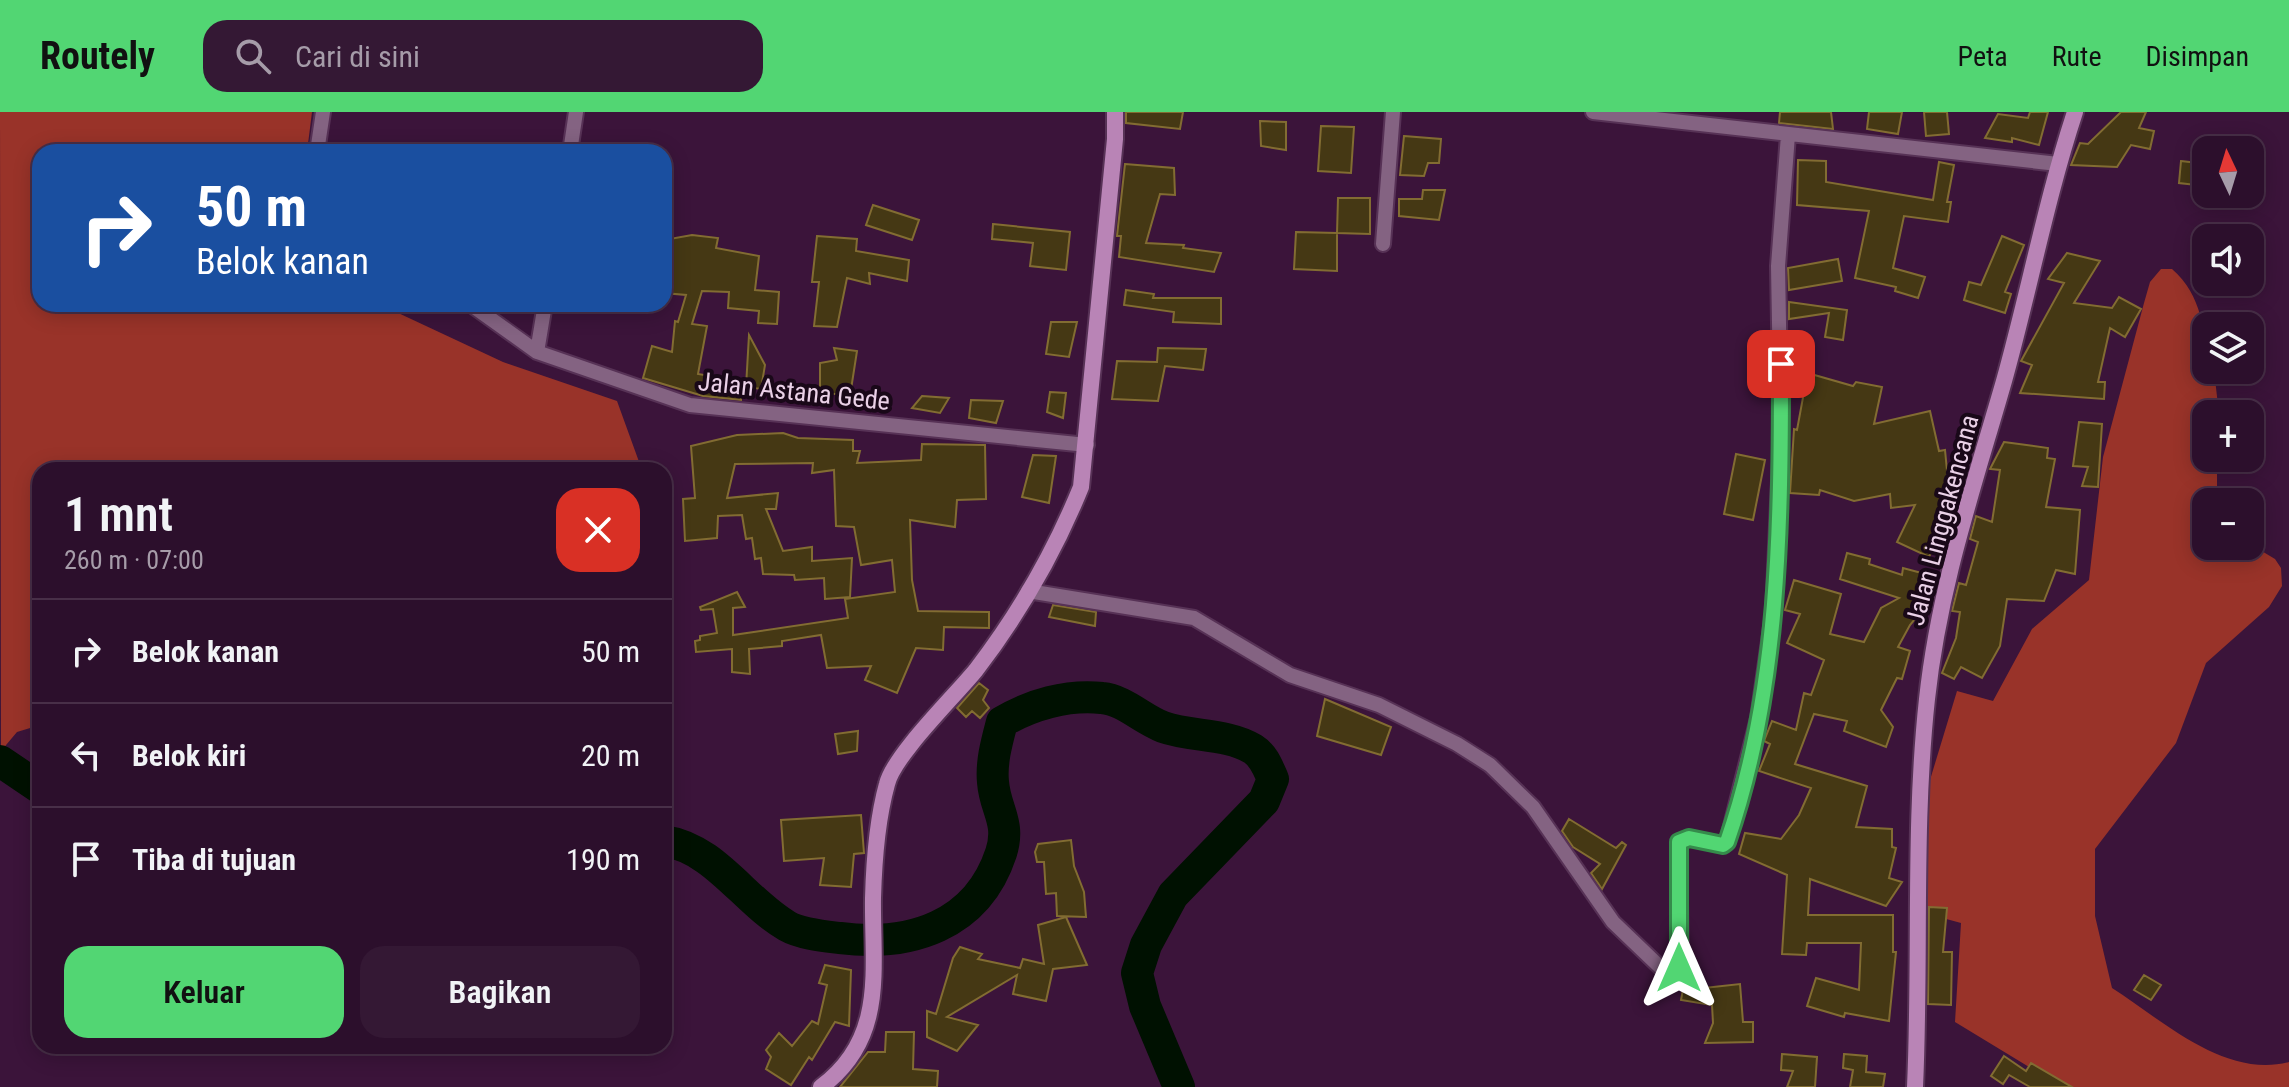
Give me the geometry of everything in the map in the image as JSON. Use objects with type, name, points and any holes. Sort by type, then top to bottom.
[{"type":"street","points":[[318,144],[323,112]]},
{"type":"street","points":[[571,144],[576,112]]},
{"type":"street","points":[[821,1087],[852,1056],[871,1007],[876,959],[875,859],[888,780],[987,655],[1028,591],[1072,511],[1081,487],[1115,139],[1115,112]]},
{"type":"street","points":[[1383,244],[1393,112]]},
{"type":"street","points":[[1593,112],[2058,164]]},
{"type":"street","name":"Jalan Linggakencana","points":[[1915,1087],[1919,854],[1926,703],[1934,640],[1947,571],[2005,379],[2058,164],[2075,112]]},
{"type":"street","points":[[1028,591],[1194,618],[1290,675],[1379,705],[1457,744],[1490,765],[1533,807],[1613,922],[1661,968],[1675,971],[1681,962],[1679,842],[1689,838],[1723,845],[1727,842],[1748,768],[1768,661],[1781,437],[1779,245],[1788,135]]},
{"type":"street","name":"Jalan Astana Gede","points":[[481,312],[537,352],[670,399],[714,410],[1087,445]]},
{"type":"street","points":[[537,352],[544,312]]},
{"type":"shaded area","points":[[0,112],[312,112],[308,144],[32,144],[32,312],[396,312],[503,362],[617,401],[639,462],[32,462],[32,727],[17,732],[1,751]]},
{"type":"shaded area","points":[[2161,269],[2172,269],[2190,291],[2199,312],[2192,312],[2192,384],[2216,384],[2217,400],[2192,400],[2192,472],[2217,472],[2217,488],[2192,488],[2192,560],[2264,560],[2264,552],[2275,559],[2281,568],[2282,586],[2269,607],[2206,663],[2176,743],[2095,849],[2095,916],[2112,988],[2173,1030],[2218,1054],[2241,1062],[2265,1065],[2289,1062],[2289,1087],[2062,1087],[1955,1022],[1961,923],[1928,914],[1923,803],[1957,691],[1993,701],[2032,629],[2089,580],[2103,457],[2150,282]]},
{"type":"building","points":[[1126,112],[1183,112],[1180,129],[1126,123]]},
{"type":"building","points":[[1780,112],[1831,112],[1833,129],[1779,123]]},
{"type":"building","points":[[1869,112],[1902,112],[1898,134],[1867,129]]},
{"type":"building","points":[[1924,112],[1947,112],[1949,134],[1926,136]]},
{"type":"building","points":[[2030,112],[2048,112],[2039,145],[2012,138],[2012,142],[1985,138],[1998,114],[2028,118]]},
{"type":"building","points":[[2121,112],[2146,112],[2139,128],[2154,131],[2150,149],[2131,145],[2117,167],[2071,165],[2080,143],[2088,144]]},
{"type":"building","points":[[1260,121],[1286,122],[1286,150],[1261,146]]},
{"type":"building","points":[[1321,126],[1354,127],[1351,173],[1318,171]]},
{"type":"building","points":[[1404,136],[1441,139],[1439,163],[1428,163],[1424,176],[1400,175]]},
{"type":"building","points":[[1798,160],[1826,161],[1826,182],[1933,200],[1939,162],[1954,165],[1947,202],[1951,202],[1948,222],[1904,216],[1893,268],[1925,277],[1918,298],[1895,291],[1896,287],[1855,278],[1869,211],[1797,205]]},
{"type":"building","points":[[2181,161],[2192,162],[2192,184],[2179,183]]},
{"type":"building","points":[[1125,164],[1174,168],[1175,195],[1160,194],[1146,243],[1184,245],[1183,248],[1221,253],[1214,272],[1119,257],[1121,236],[1117,236]]},
{"type":"building","points":[[1423,190],[1445,190],[1439,220],[1399,216],[1399,199],[1422,199]]},
{"type":"building","points":[[1338,198],[1370,198],[1370,234],[1337,233]]},
{"type":"building","points":[[873,205],[919,220],[912,240],[866,225]]},
{"type":"building","points":[[993,224],[1070,232],[1066,270],[1030,266],[1033,243],[992,239]]},
{"type":"building","points":[[1296,232],[1337,233],[1337,271],[1294,269]]},
{"type":"building","points":[[692,235],[718,238],[716,248],[759,256],[755,290],[779,292],[777,324],[758,323],[759,311],[728,308],[729,292],[702,291],[692,324],[707,326],[698,374],[741,381],[741,400],[703,396],[643,378],[652,346],[672,352],[675,321],[678,322],[686,295],[672,294],[672,239]]},
{"type":"building","points":[[817,236],[857,239],[856,251],[909,260],[907,281],[869,273],[870,284],[847,278],[837,327],[814,326],[819,282],[812,282]]},
{"type":"building","points":[[2002,236],[2024,245],[2005,292],[2011,294],[2005,313],[1964,300],[1969,282],[1981,285]]},
{"type":"building","points":[[2067,253],[2100,261],[2074,303],[2112,308],[2119,297],[2141,309],[2125,337],[2110,328],[2098,382],[2105,382],[2104,399],[2020,393],[2032,365],[2021,361],[2064,283],[2048,279]]},
{"type":"building","points":[[1838,259],[1842,281],[1789,290],[1788,268]]},
{"type":"building","points":[[1126,290],[1154,294],[1153,298],[1221,298],[1221,324],[1173,322],[1174,312],[1124,305]]},
{"type":"building","points":[[1789,302],[1847,310],[1843,340],[1825,337],[1829,313],[1789,319]]},
{"type":"building","points":[[1051,322],[1077,322],[1069,357],[1046,354]]},
{"type":"building","points":[[749,335],[765,365],[761,389],[746,387]]},
{"type":"building","points":[[834,348],[857,351],[850,396],[820,392],[820,363],[837,360]]},
{"type":"building","points":[[1158,348],[1206,349],[1203,370],[1165,366],[1158,401],[1112,399],[1117,361],[1157,362]]},
{"type":"building","points":[[1804,372],[1853,386],[1856,382],[1882,387],[1874,424],[1930,411],[1939,451],[1945,450],[1948,481],[1954,483],[1948,499],[1953,500],[1952,506],[1955,508],[1949,531],[1942,529],[1929,557],[1897,542],[1915,505],[1891,508],[1890,494],[1854,501],[1820,490],[1819,495],[1790,493],[1794,429],[1797,430],[1804,392],[1799,390]]},
{"type":"building","points":[[1050,392],[1066,393],[1063,418],[1047,412]]},
{"type":"building","points":[[922,396],[949,398],[940,413],[912,408]]},
{"type":"building","points":[[971,400],[1003,401],[996,423],[969,418]]},
{"type":"building","points":[[2079,422],[2102,424],[2098,487],[2082,486],[2088,467],[2073,466]]},
{"type":"building","points":[[783,433],[798,438],[853,440],[853,451],[860,451],[857,463],[921,460],[922,444],[985,445],[986,499],[957,500],[955,527],[910,520],[912,580],[918,611],[989,612],[989,628],[944,627],[943,650],[916,648],[897,693],[865,680],[871,666],[827,668],[821,635],[782,641],[782,646],[749,649],[750,674],[732,672],[732,649],[696,652],[695,641],[700,640],[700,636],[717,633],[713,609],[701,610],[700,607],[737,592],[745,607],[733,608],[733,635],[848,618],[845,599],[895,592],[892,560],[861,565],[854,527],[836,526],[834,470],[812,473],[813,463],[735,464],[727,498],[778,493],[776,509],[766,509],[783,551],[812,547],[812,561],[852,558],[850,597],[825,599],[824,578],[795,580],[794,575],[763,574],[761,558],[755,559],[752,538],[746,539],[742,515],[718,516],[717,538],[685,541],[683,499],[695,498],[691,446],[737,435]]},
{"type":"building","points":[[2004,442],[2048,448],[2047,458],[2055,459],[2046,507],[2080,510],[2075,574],[2056,570],[2044,601],[2007,599],[2000,646],[1982,678],[1961,667],[1954,679],[1942,673],[1956,638],[1960,612],[1952,611],[1959,583],[1966,585],[1978,542],[1970,539],[1976,516],[1992,522],[2000,470],[1990,469]]},
{"type":"building","points":[[1736,454],[1765,460],[1753,520],[1724,514]]},
{"type":"building","points":[[1033,455],[1056,456],[1049,503],[1022,497]]},
{"type":"building","points":[[1847,553],[1870,559],[1869,564],[1902,575],[1903,568],[1929,575],[1925,590],[1934,593],[1930,609],[1924,608],[1898,647],[1910,651],[1902,679],[1897,678],[1881,710],[1893,727],[1886,747],[1844,731],[1847,721],[1814,714],[1795,764],[1867,786],[1856,827],[1892,829],[1892,847],[1896,848],[1889,878],[1902,882],[1886,906],[1810,879],[1808,915],[1893,915],[1893,952],[1896,952],[1889,1021],[1845,1013],[1844,1017],[1807,1006],[1816,978],[1859,990],[1861,943],[1807,943],[1806,955],[1782,954],[1787,875],[1739,854],[1745,833],[1781,839],[1799,815],[1811,788],[1759,771],[1770,744],[1764,741],[1772,721],[1796,730],[1804,693],[1811,695],[1824,660],[1787,643],[1800,614],[1785,610],[1794,580],[1841,594],[1830,634],[1864,642],[1881,608],[1899,598],[1840,579]]},
{"type":"building","points":[[1053,605],[1096,612],[1095,626],[1049,617]]},
{"type":"building","points":[[979,683],[988,690],[983,700],[989,708],[980,718],[972,711],[966,717],[957,708]]},
{"type":"building","points":[[1325,699],[1391,727],[1381,755],[1317,736]]},
{"type":"building","points":[[858,731],[857,751],[838,754],[835,734]]},
{"type":"building","points":[[861,815],[864,853],[854,854],[851,887],[820,885],[824,858],[784,861],[781,820]]},
{"type":"building","points":[[1569,819],[1616,848],[1622,842],[1626,845],[1602,889],[1591,873],[1600,864],[1573,847],[1562,831]]},
{"type":"building","points":[[1071,840],[1074,866],[1084,892],[1086,917],[1057,916],[1056,893],[1046,894],[1044,862],[1037,862],[1035,852],[1038,844]]},
{"type":"building","points":[[1929,907],[1947,908],[1943,952],[1952,952],[1951,1005],[1928,1004]]},
{"type":"building","points":[[1066,917],[1087,965],[1053,969],[1046,1001],[1013,994],[1017,975],[947,1017],[978,1025],[957,1051],[927,1037],[927,1011],[936,1014],[953,958],[960,947],[982,954],[978,959],[1020,968],[1023,959],[1044,964],[1038,925]]},
{"type":"building","points":[[825,965],[851,970],[849,1026],[835,1022],[812,1060],[809,1057],[791,1085],[766,1069],[771,1057],[766,1050],[779,1033],[792,1046],[812,1021],[818,1024],[827,985],[819,983]]},
{"type":"building","points":[[2144,975],[2161,985],[2151,1000],[2134,990]]},
{"type":"building","points":[[1684,984],[1704,988],[1740,984],[1743,1022],[1753,1022],[1753,1042],[1705,1043],[1713,1023],[1712,1005],[1681,1000]]},
{"type":"building","points":[[886,1032],[914,1032],[913,1069],[938,1071],[937,1087],[840,1087],[868,1052],[885,1052]]},
{"type":"building","points":[[1782,1054],[1817,1057],[1815,1087],[1787,1087],[1793,1071],[1781,1070]]},
{"type":"building","points":[[1844,1054],[1867,1056],[1866,1072],[1885,1074],[1883,1087],[1850,1087],[1853,1070],[1843,1068]]},
{"type":"building","points":[[2004,1056],[2026,1071],[2031,1063],[2072,1087],[2030,1087],[2009,1075],[2003,1084],[1991,1076]]},
{"type":"waterway","points":[[672,843],[714,864],[771,915],[793,929],[840,938],[891,939],[938,926],[958,914],[976,898],[990,878],[1004,842],[993,774],[1002,722],[1037,706],[1063,699],[1102,698],[1118,702],[1163,727],[1243,744],[1260,755],[1273,779],[1264,801],[1173,895],[1146,945],[1137,973],[1145,1006],[1179,1087]]},
{"type":"waterway","points":[[0,761],[32,783]]},
{"type":"route","points":[[1679,968],[1679,842],[1689,838],[1723,845],[1727,842],[1748,768],[1768,661],[1776,553],[1781,364]]}]
